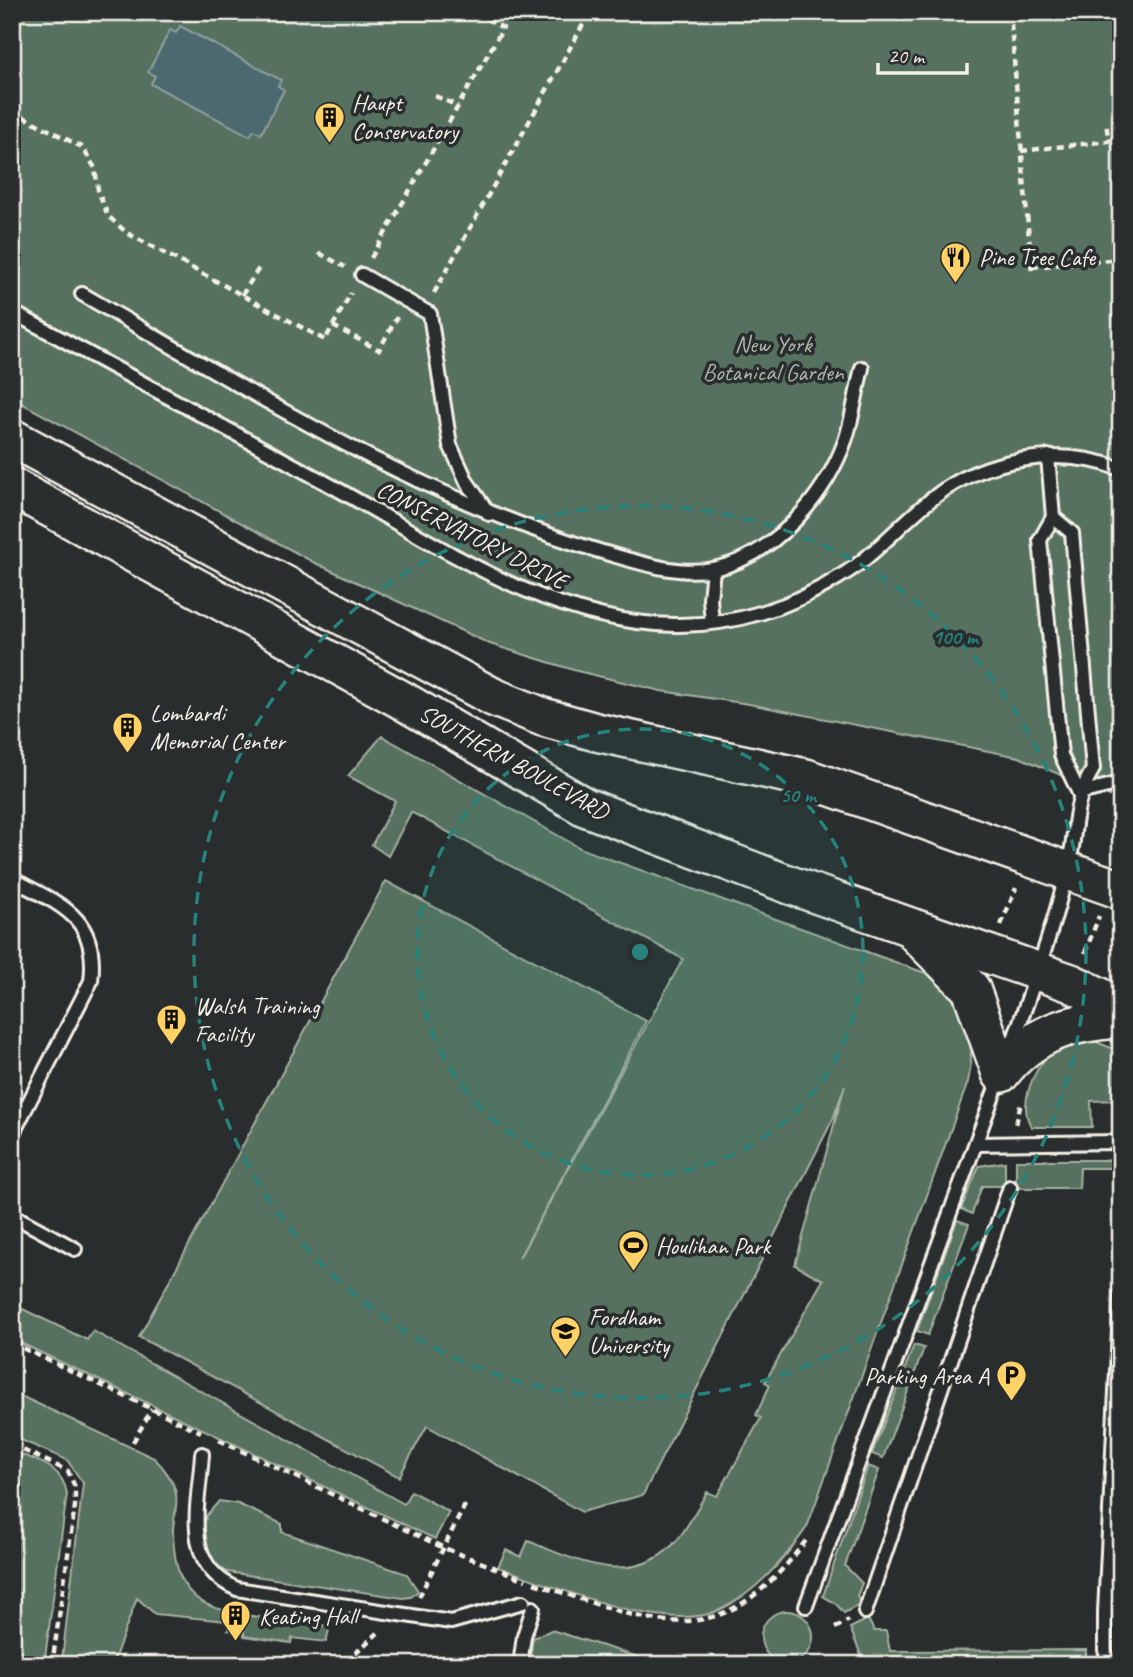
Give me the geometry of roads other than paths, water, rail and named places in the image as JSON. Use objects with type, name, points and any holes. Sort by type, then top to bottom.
[{"type":"main road","name":"SOUTHERN BOULEVARD","points":[[12,438],[493,697],[543,717],[596,732],[806,778],[1068,869],[1112,897]]},
{"type":"main road","name":"SOUTHERN BOULEVARD","points":[[12,487],[400,699],[585,807],[908,927],[1071,983],[1121,1007]]},
{"type":"main road","points":[[908,927],[971,989],[1001,1073]]},
{"type":"main road","points":[[1001,1073],[1014,1056],[1049,1032],[1083,1022],[1121,1019]]},
{"type":"lane","points":[[362,275],[430,314],[450,445],[467,482],[489,514]]},
{"type":"lane","points":[[82,294],[259,396],[489,514],[537,533],[637,562],[678,569],[713,569],[760,550],[812,504],[845,441],[862,368]]},
{"type":"lane","name":"CONSERVATORY DRIVE","points":[[12,312],[524,589],[575,611],[625,620],[675,625],[712,622],[760,614],[805,596],[845,573],[935,496],[975,473],[1016,460],[1048,456],[1106,464],[1121,469]]},
{"type":"lane","points":[[1048,456],[1053,517],[1040,540],[1041,552],[1061,755],[1079,793]]},
{"type":"lane","points":[[806,1606],[1038,971],[1068,869],[1079,793],[1093,769],[1072,533],[1053,517]]},
{"type":"lane","points":[[712,622],[710,599],[713,569]]},
{"type":"lane","points":[[1079,793],[1121,783]]},
{"type":"lane","points":[[12,879],[60,904],[78,921],[90,938],[94,961],[91,981],[12,1135]]},
{"type":"lane","points":[[977,1144],[1121,1142]]},
{"type":"lane","points":[[865,1612],[1010,1187]]},
{"type":"lane","points":[[12,1215],[75,1249]]},
{"type":"lane","points":[[1110,1665],[1105,1650],[1105,1612],[1121,1290]]},
{"type":"lane","points":[[202,1454],[197,1538],[200,1555],[218,1581],[237,1589],[451,1622],[528,1605],[520,1665]]},
{"type":"water","points":[[180,26],[281,80],[278,86],[284,90],[261,134],[254,130],[250,136],[151,84],[155,76],[148,72],[170,30],[176,33]]},
{"type":"place","name":"Haupt Conservatory","points":[[329,144]]},
{"type":"place","name":"Pine Tree Cafe","points":[[956,284]]},
{"type":"place","name":"Lombardi Memorial Center","points":[[127,754]]},
{"type":"place","name":"Walsh Training Facility","points":[[172,1047]]},
{"type":"place","name":"Houlihan Park","points":[[633,1273]]},
{"type":"place","name":"Fordham University","points":[[566,1358]]},
{"type":"place","name":"Parking Area A","points":[[1012,1403]]},
{"type":"place","name":"Keating Hall","points":[[236,1643]]},
{"type":"park label","name":"New York Botanical Garden","points":[[773,358]]}]
